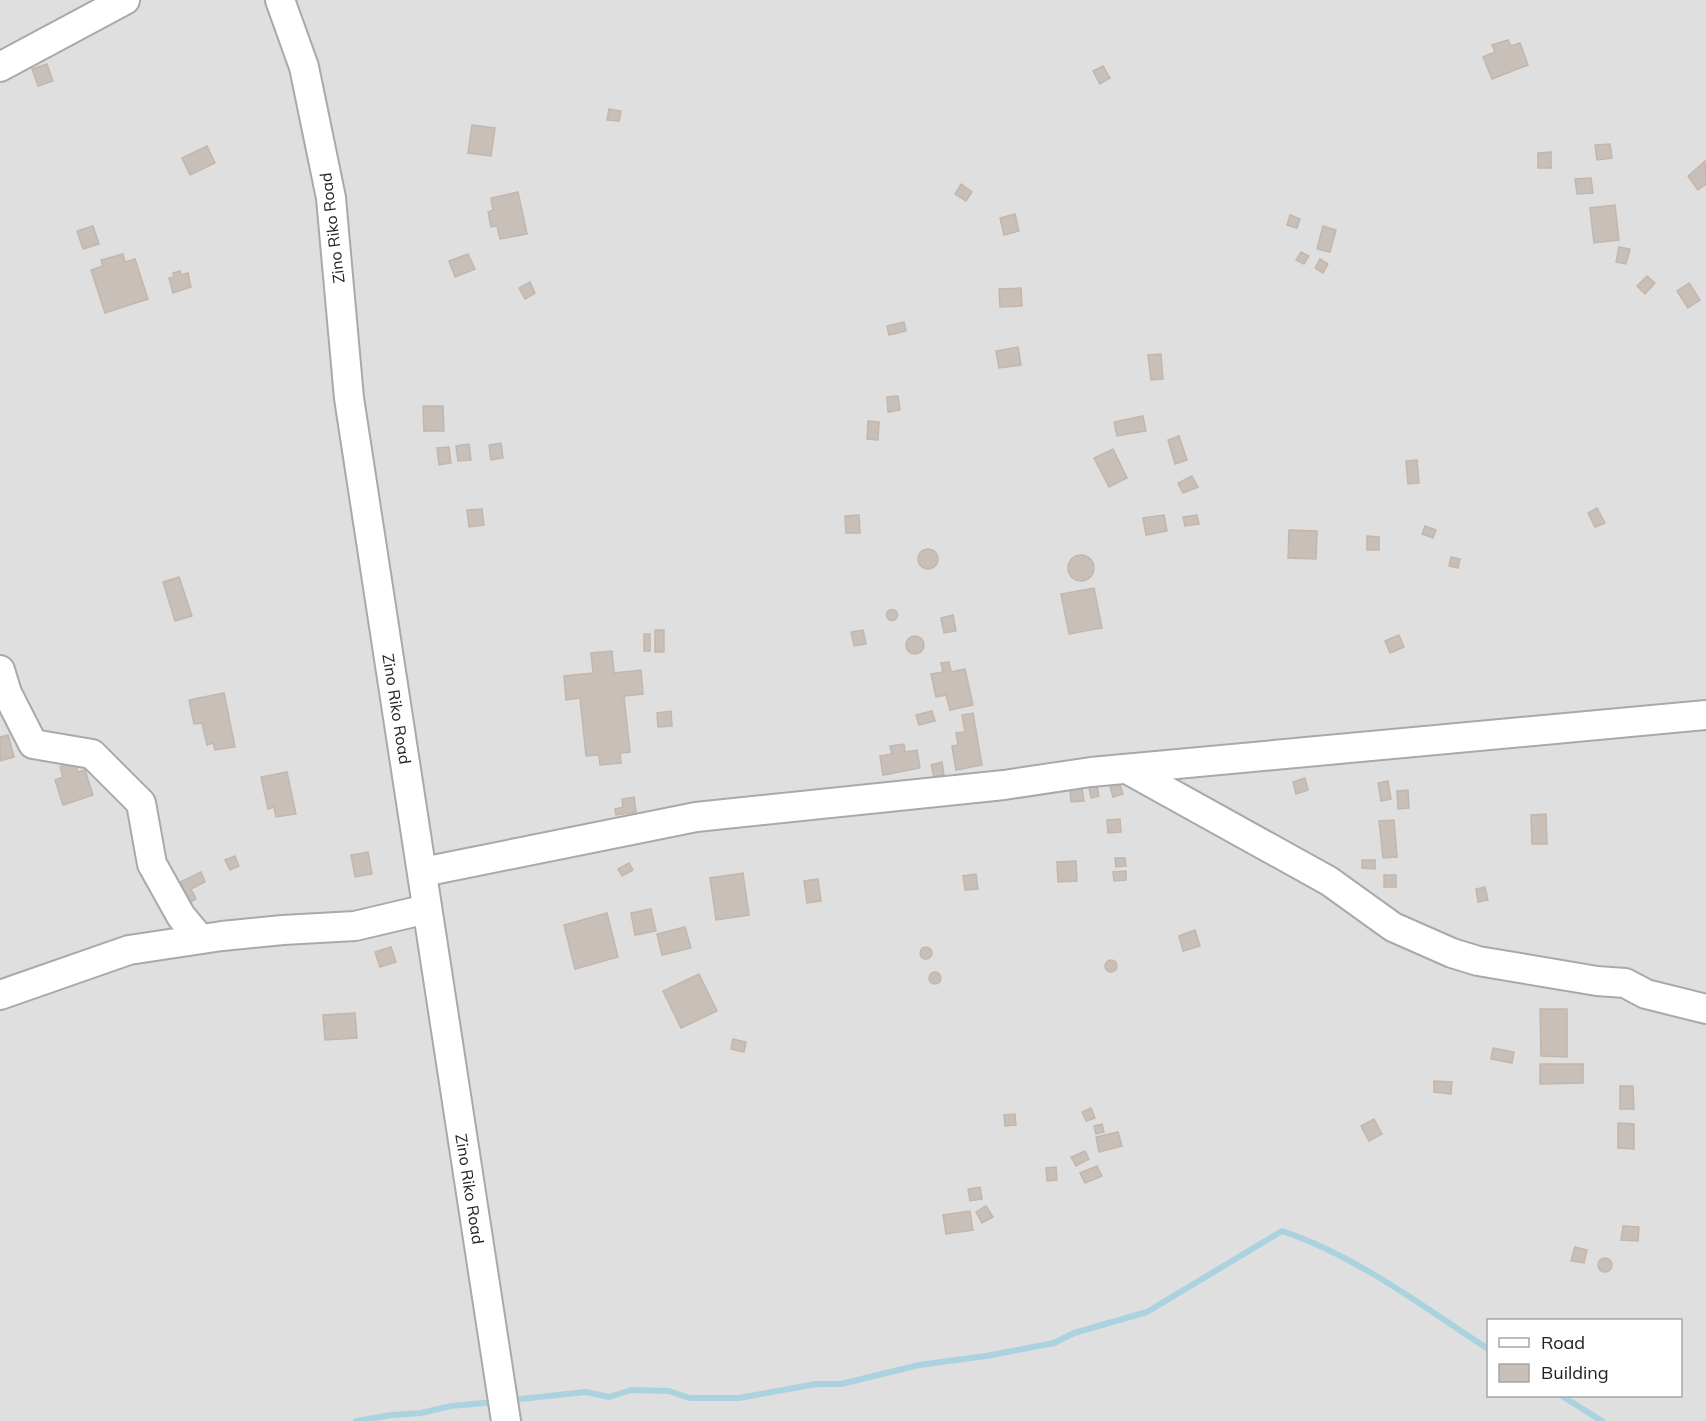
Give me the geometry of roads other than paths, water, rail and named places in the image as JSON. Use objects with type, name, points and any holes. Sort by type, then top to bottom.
[{"type":"street","points":[[0,67],[125,0]]},
{"type":"street","name":"Zino Riko Road","points":[[280,0],[304,67],[331,198],[349,398],[506,1421]]},
{"type":"street","points":[[0,670],[7,693],[33,744],[92,754],[141,803],[152,864],[181,916],[200,939]]},
{"type":"street","points":[[423,872],[696,817],[1004,785],[1091,772],[1706,715]]},
{"type":"street","points":[[1127,770],[1329,881],[1393,927],[1452,952],[1478,961],[1597,981],[1625,983],[1646,994],[1706,1009]]},
{"type":"street","points":[[0,995],[129,950],[283,930],[354,926],[427,909]]},
{"type":"waterway","points":[[511,1400],[586,1392],[609,1397],[631,1390],[669,1391],[689,1398],[739,1398],[816,1384],[841,1384],[919,1365],[986,1356],[1054,1343],[1074,1333],[1147,1312],[1282,1231],[1310,1241],[1363,1268],[1487,1348]]},
{"type":"waterway","points":[[1564,1397],[1602,1421]]},
{"type":"waterway","points":[[356,1421],[421,1413],[451,1406],[495,1402]]}]
